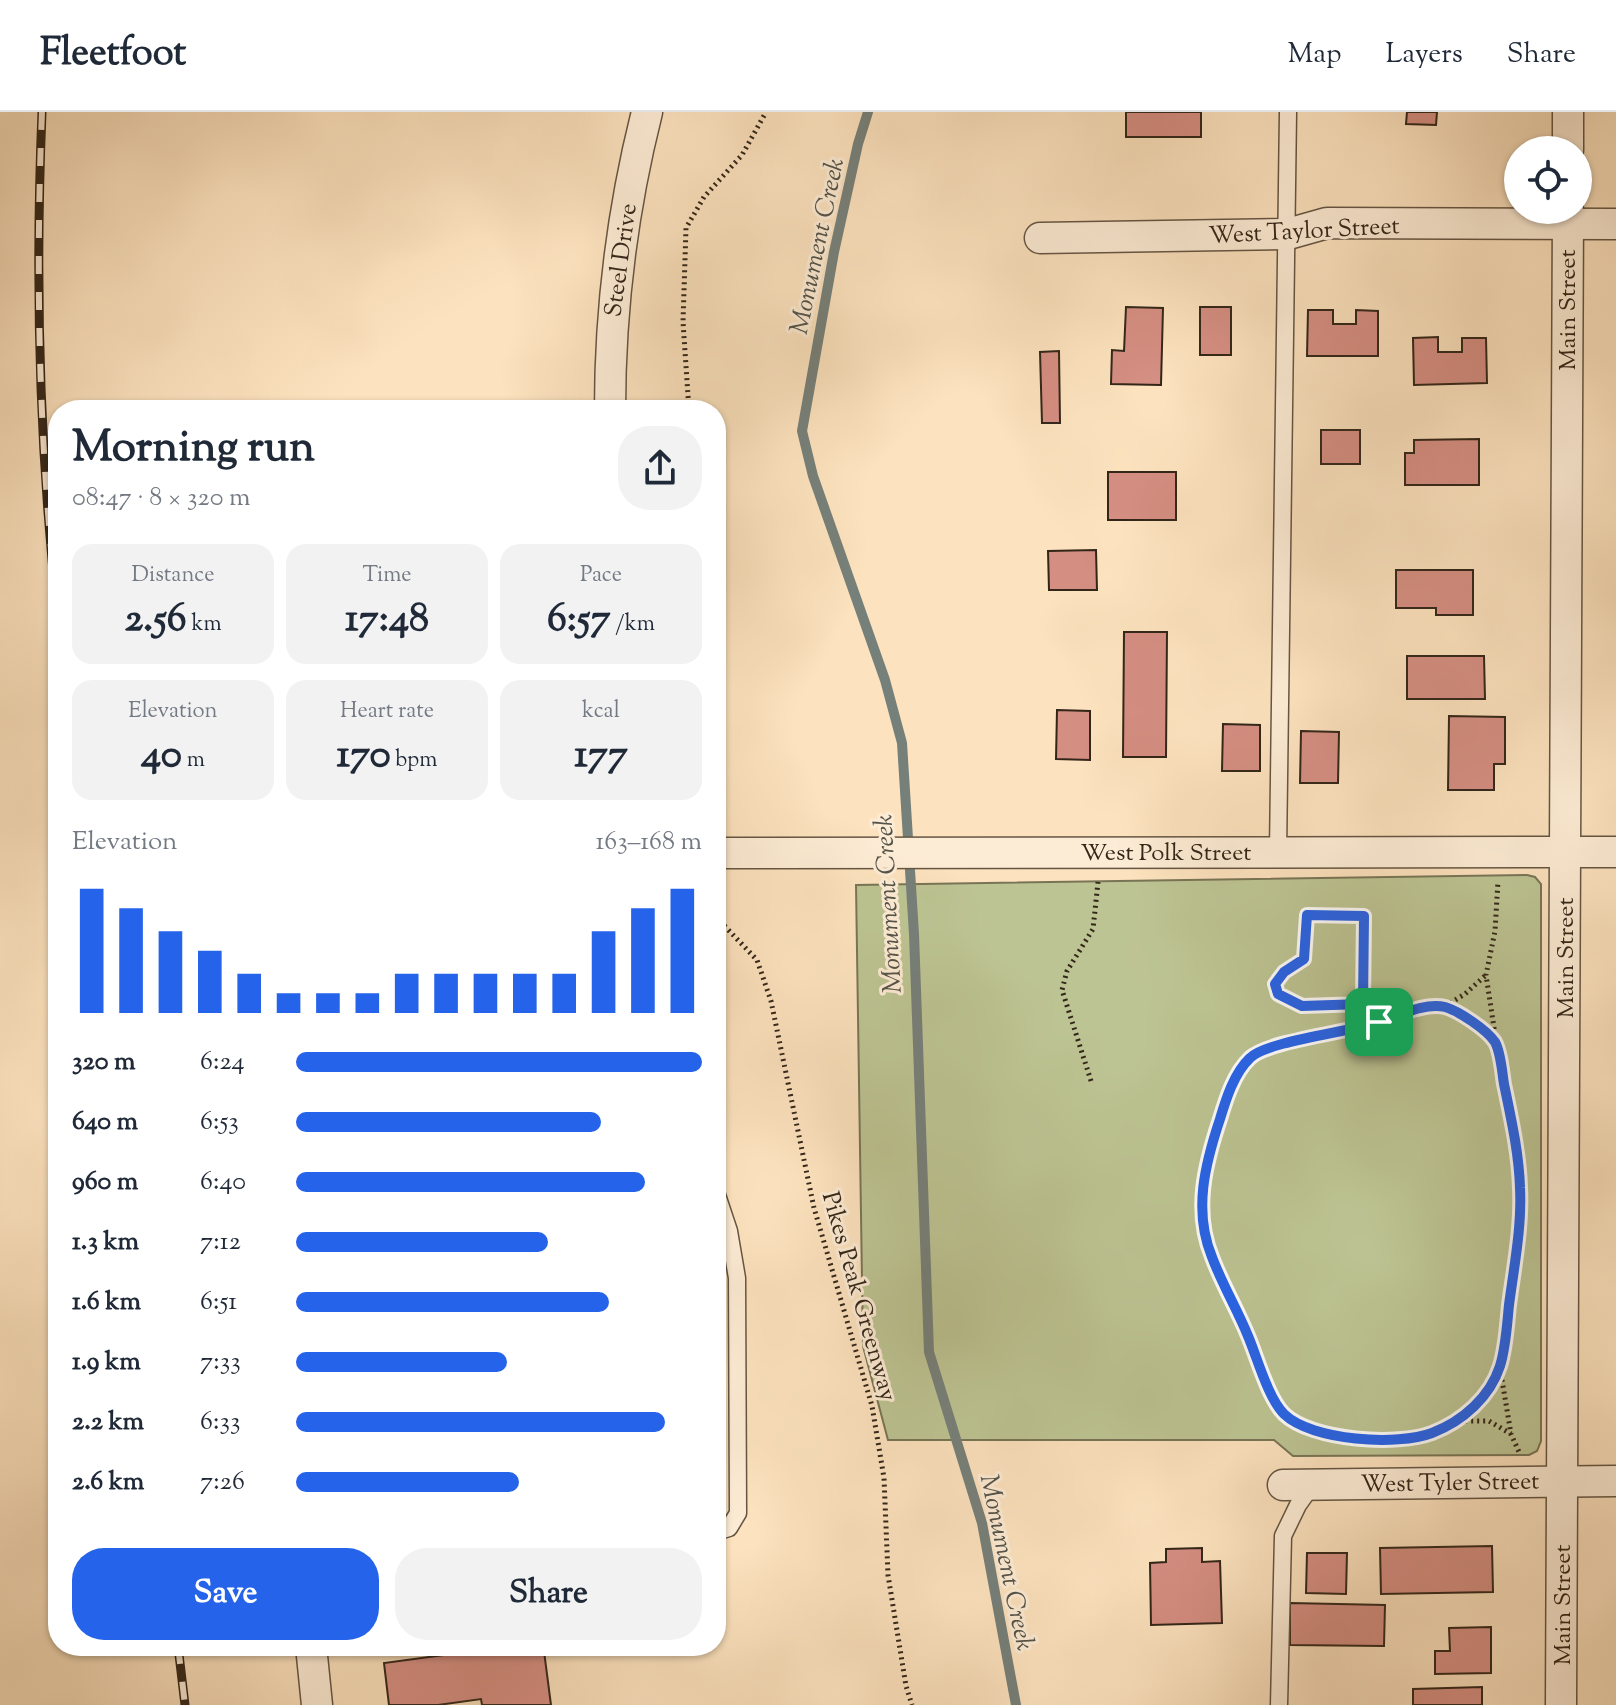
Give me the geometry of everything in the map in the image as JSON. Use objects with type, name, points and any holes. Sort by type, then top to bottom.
[{"type":"street","name":"Steel Drive","points":[[610,400],[610,343],[616,273],[627,198],[647,112]]},
{"type":"street","points":[[1568,112],[1568,136]]},
{"type":"street","name":"West Taylor Street","points":[[1040,238],[1288,234],[1327,223],[1504,219]]},
{"type":"street","name":"West Taylor Street","points":[[1592,220],[1616,224]]},
{"type":"street","name":"Main Street","points":[[1561,1705],[1568,224]]},
{"type":"street","name":"West Polk Street","points":[[726,853],[1616,852]]},
{"type":"street","name":"West Tyler Street","points":[[1298,1484],[1616,1481]]},
{"type":"street","points":[[312,1656],[317,1705]]},
{"type":"lane","points":[[1278,852],[1288,112]]},
{"type":"lane","points":[[726,1222],[737,1278],[738,1477],[738,1513],[726,1529]]},
{"type":"lane","points":[[1279,1705],[1283,1536],[1298,1505],[1298,1484]]},
{"type":"path","points":[[688,400],[683,322],[686,228],[704,197],[742,155],[766,112]]},
{"type":"path","points":[[1091,1081],[1062,990],[1067,971],[1093,929],[1101,852]]},
{"type":"path","points":[[1500,852],[1495,931],[1486,975],[1521,1189],[1500,1367],[1511,1434],[1531,1480]]},
{"type":"path","points":[[1363,1004],[1302,1006],[1278,994],[1275,984],[1284,972],[1304,959],[1307,915],[1364,916],[1363,1004],[1379,1022]]},
{"type":"path","name":"Pikes Peak Greenway","points":[[726,927],[757,960],[771,1001],[814,1208],[872,1406],[884,1478],[888,1575],[906,1686],[912,1705]]},
{"type":"path","points":[[1486,975],[1445,1007],[1424,1008],[1321,1037],[1271,1046],[1251,1056],[1239,1071],[1224,1105],[1205,1164],[1202,1198],[1211,1255],[1241,1317],[1272,1394],[1283,1413],[1300,1424],[1366,1440],[1401,1441],[1430,1434],[1458,1421],[1477,1405],[1500,1367]]},
{"type":"path","points":[[1445,1007],[1481,1027],[1496,1044]]},
{"type":"path","points":[[1458,1421],[1489,1421],[1511,1434]]},
{"type":"green space","points":[[1535,877],[1541,884],[1541,1441],[1537,1451],[1529,1455],[1293,1456],[1274,1440],[888,1440],[863,1346],[856,885]]},
{"type":"building","points":[[1126,112],[1201,112],[1201,137],[1126,137]]},
{"type":"building","points":[[1407,112],[1437,112],[1436,125],[1406,124]]},
{"type":"building","points":[[1126,307],[1163,308],[1161,385],[1111,384],[1112,350],[1124,351]]},
{"type":"building","points":[[1200,307],[1231,307],[1231,355],[1200,355]]},
{"type":"building","points":[[1308,310],[1333,310],[1333,324],[1356,324],[1356,310],[1378,311],[1378,356],[1307,356]]},
{"type":"building","points":[[1438,337],[1438,352],[1462,352],[1462,338],[1486,338],[1487,383],[1414,385],[1413,338]]},
{"type":"building","points":[[1059,351],[1060,423],[1042,423],[1040,352]]},
{"type":"building","points":[[1321,430],[1360,430],[1360,464],[1321,464]]},
{"type":"building","points":[[1479,439],[1479,485],[1405,485],[1405,453],[1414,453],[1414,440]]},
{"type":"building","points":[[1108,472],[1176,472],[1176,520],[1108,520]]},
{"type":"building","points":[[1096,550],[1097,590],[1049,590],[1048,551]]},
{"type":"building","points":[[1396,570],[1473,570],[1473,615],[1436,615],[1436,608],[1396,608]]},
{"type":"building","points":[[1124,632],[1167,632],[1166,757],[1123,757]]},
{"type":"building","points":[[1407,656],[1484,656],[1485,699],[1407,699]]},
{"type":"building","points":[[1057,710],[1090,711],[1090,760],[1056,759]]},
{"type":"building","points":[[1449,716],[1505,717],[1505,764],[1494,764],[1494,790],[1448,790]]},
{"type":"building","points":[[1223,724],[1260,725],[1260,771],[1222,771]]},
{"type":"building","points":[[1301,731],[1339,732],[1338,783],[1300,783]]},
{"type":"building","points":[[1492,1546],[1493,1592],[1381,1594],[1380,1548]]},
{"type":"building","points":[[1202,1548],[1202,1562],[1220,1561],[1222,1623],[1151,1625],[1150,1563],[1166,1562],[1166,1549]]},
{"type":"building","points":[[1307,1553],[1347,1553],[1346,1594],[1306,1593]]},
{"type":"building","points":[[1290,1603],[1385,1605],[1384,1646],[1290,1645]]},
{"type":"building","points":[[1491,1627],[1491,1673],[1435,1674],[1435,1651],[1450,1651],[1449,1628]]},
{"type":"building","points":[[436,1656],[545,1656],[551,1705],[482,1705],[481,1699],[438,1705],[389,1705],[384,1663]]},
{"type":"building","points":[[1482,1687],[1482,1705],[1413,1705],[1413,1689]]},
{"type":"waterway","name":"Monument Creek","points":[[868,112],[834,252],[802,431],[813,476],[885,680],[902,743],[914,934],[929,1352],[982,1523],[1016,1705]]},
{"type":"railway","points":[[42,112],[40,365],[48,513]]},
{"type":"railway","points":[[179,1656],[185,1705]]},
{"type":"route","points":[[1379,1022],[1271,1046],[1251,1056],[1239,1071],[1224,1105],[1205,1164],[1202,1198],[1211,1255],[1283,1413],[1300,1424],[1332,1434],[1366,1440],[1401,1441],[1430,1434],[1458,1421],[1477,1405],[1500,1367],[1521,1189],[1496,1044],[1481,1027],[1445,1007],[1424,1008],[1379,1022],[1363,1004],[1364,916],[1307,915],[1304,959],[1284,972],[1275,984],[1278,994],[1302,1006],[1363,1004],[1379,1022]]}]
